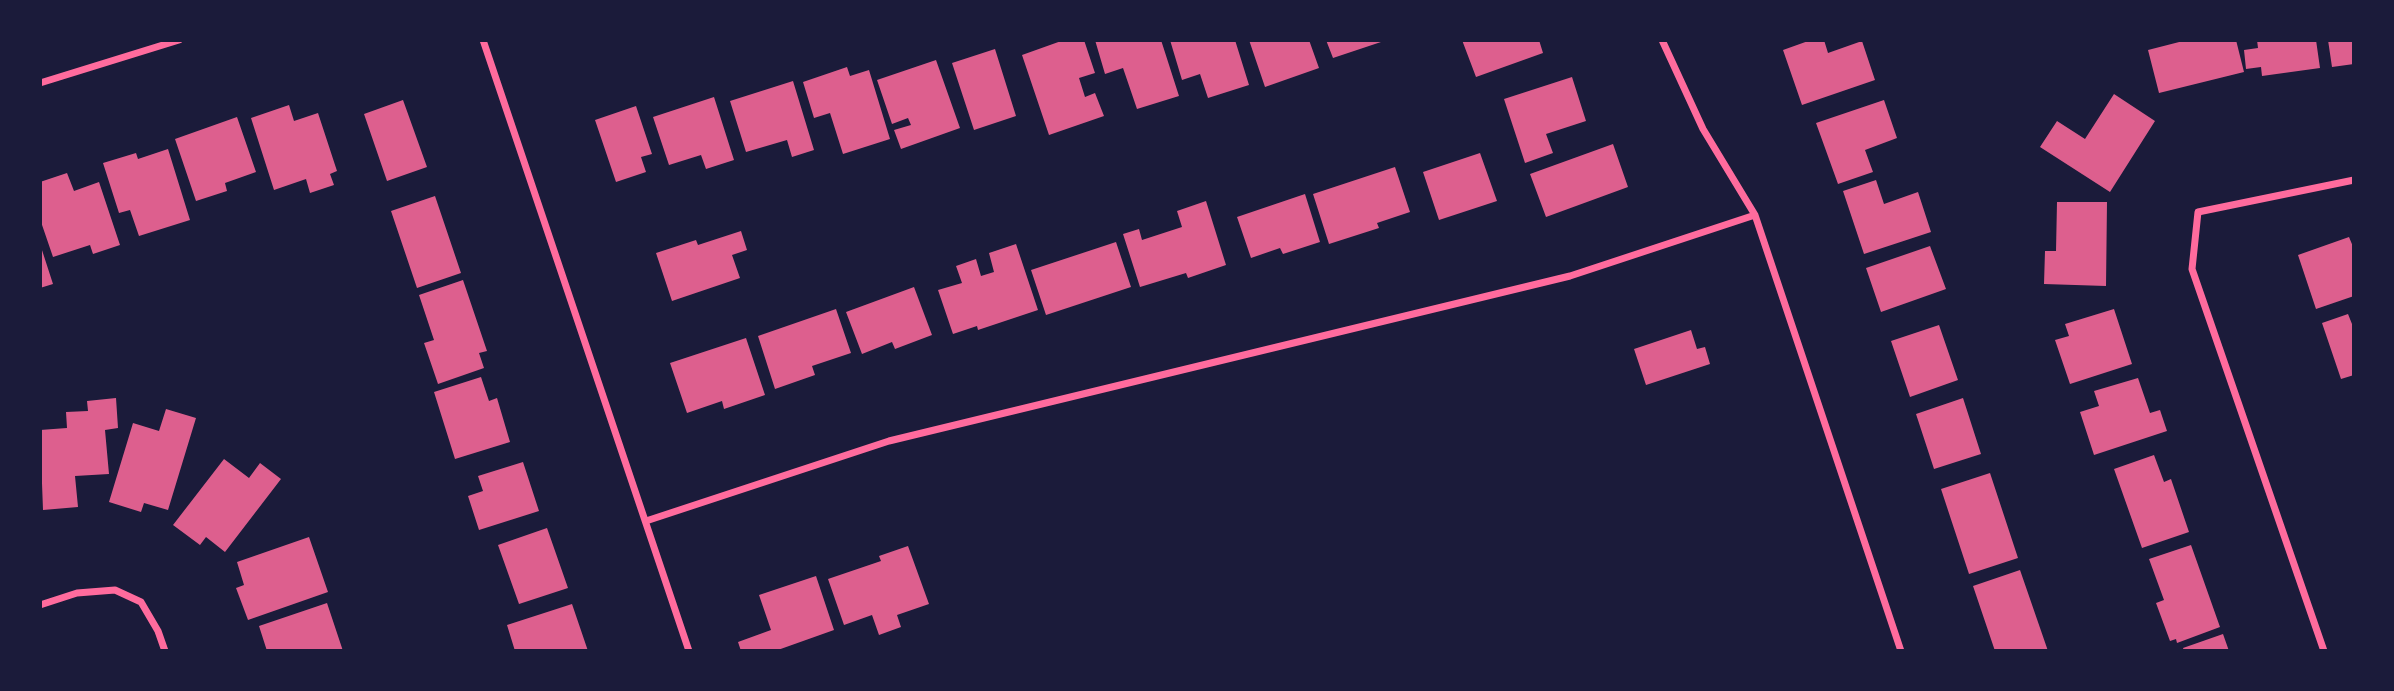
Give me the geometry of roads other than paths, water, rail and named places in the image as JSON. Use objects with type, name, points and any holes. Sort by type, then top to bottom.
[{"type":"street","points":[[40,83],[179,40]]},
{"type":"street","points":[[484,40],[689,651]]},
{"type":"street","points":[[1662,40],[1703,129],[1755,215],[1901,651]]},
{"type":"street","points":[[2324,651],[2192,269],[2198,212],[2354,180]]},
{"type":"street","points":[[646,521],[890,441],[1570,276],[1755,215]]},
{"type":"street","points":[[40,605],[77,593],[115,590],[141,603],[158,631],[165,651]]}]
